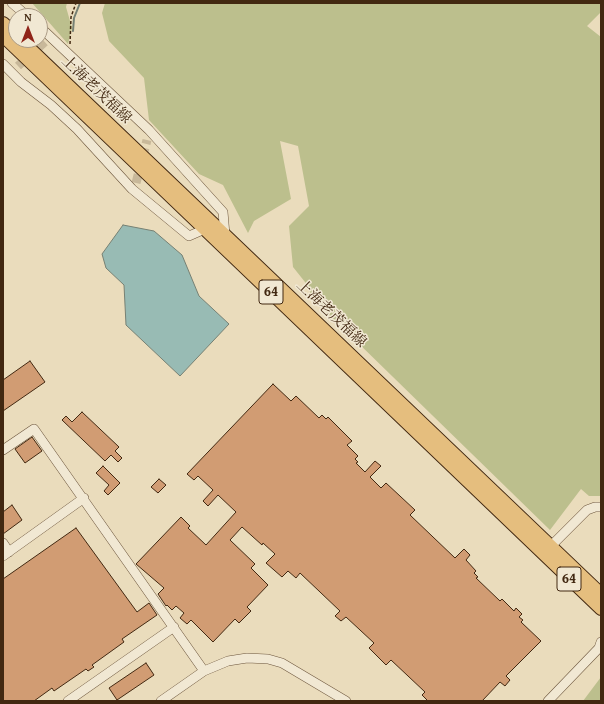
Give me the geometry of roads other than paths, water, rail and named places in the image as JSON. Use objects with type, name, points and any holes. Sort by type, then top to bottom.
[{"type":"main road","name":"上海老茂福線","points":[[3,36],[599,602]]},
{"type":"main road","name":"上海老茂福線","points":[[29,48],[551,546],[599,602]]},
{"type":"street","points":[[48,36],[149,130],[223,212],[225,235]]},
{"type":"street","points":[[3,64],[14,70],[77,128],[116,172],[190,236],[205,228]]},
{"type":"street","points":[[147,140],[149,130]]},
{"type":"street","points":[[3,450],[34,429],[84,498],[204,671]]},
{"type":"street","points":[[3,543],[6,554],[84,498]]},
{"type":"street","points":[[551,546],[587,510],[595,507],[601,507]]},
{"type":"street","points":[[599,602],[601,617]]},
{"type":"street","points":[[68,701],[174,627]]},
{"type":"street","points":[[548,701],[600,646]]},
{"type":"street","points":[[161,701],[204,671],[221,663],[238,659],[268,659],[293,668],[346,701]]},
{"type":"water","points":[[123,225],[154,231],[182,255],[199,296],[229,324],[180,376],[126,325],[124,285],[106,268],[102,254]]},
{"type":"waterway","points":[[73,31],[74,18],[80,3]]},
{"type":"tunnel","points":[[18,66],[38,48]]},
{"type":"tunnel","points":[[136,183],[147,140]]}]
